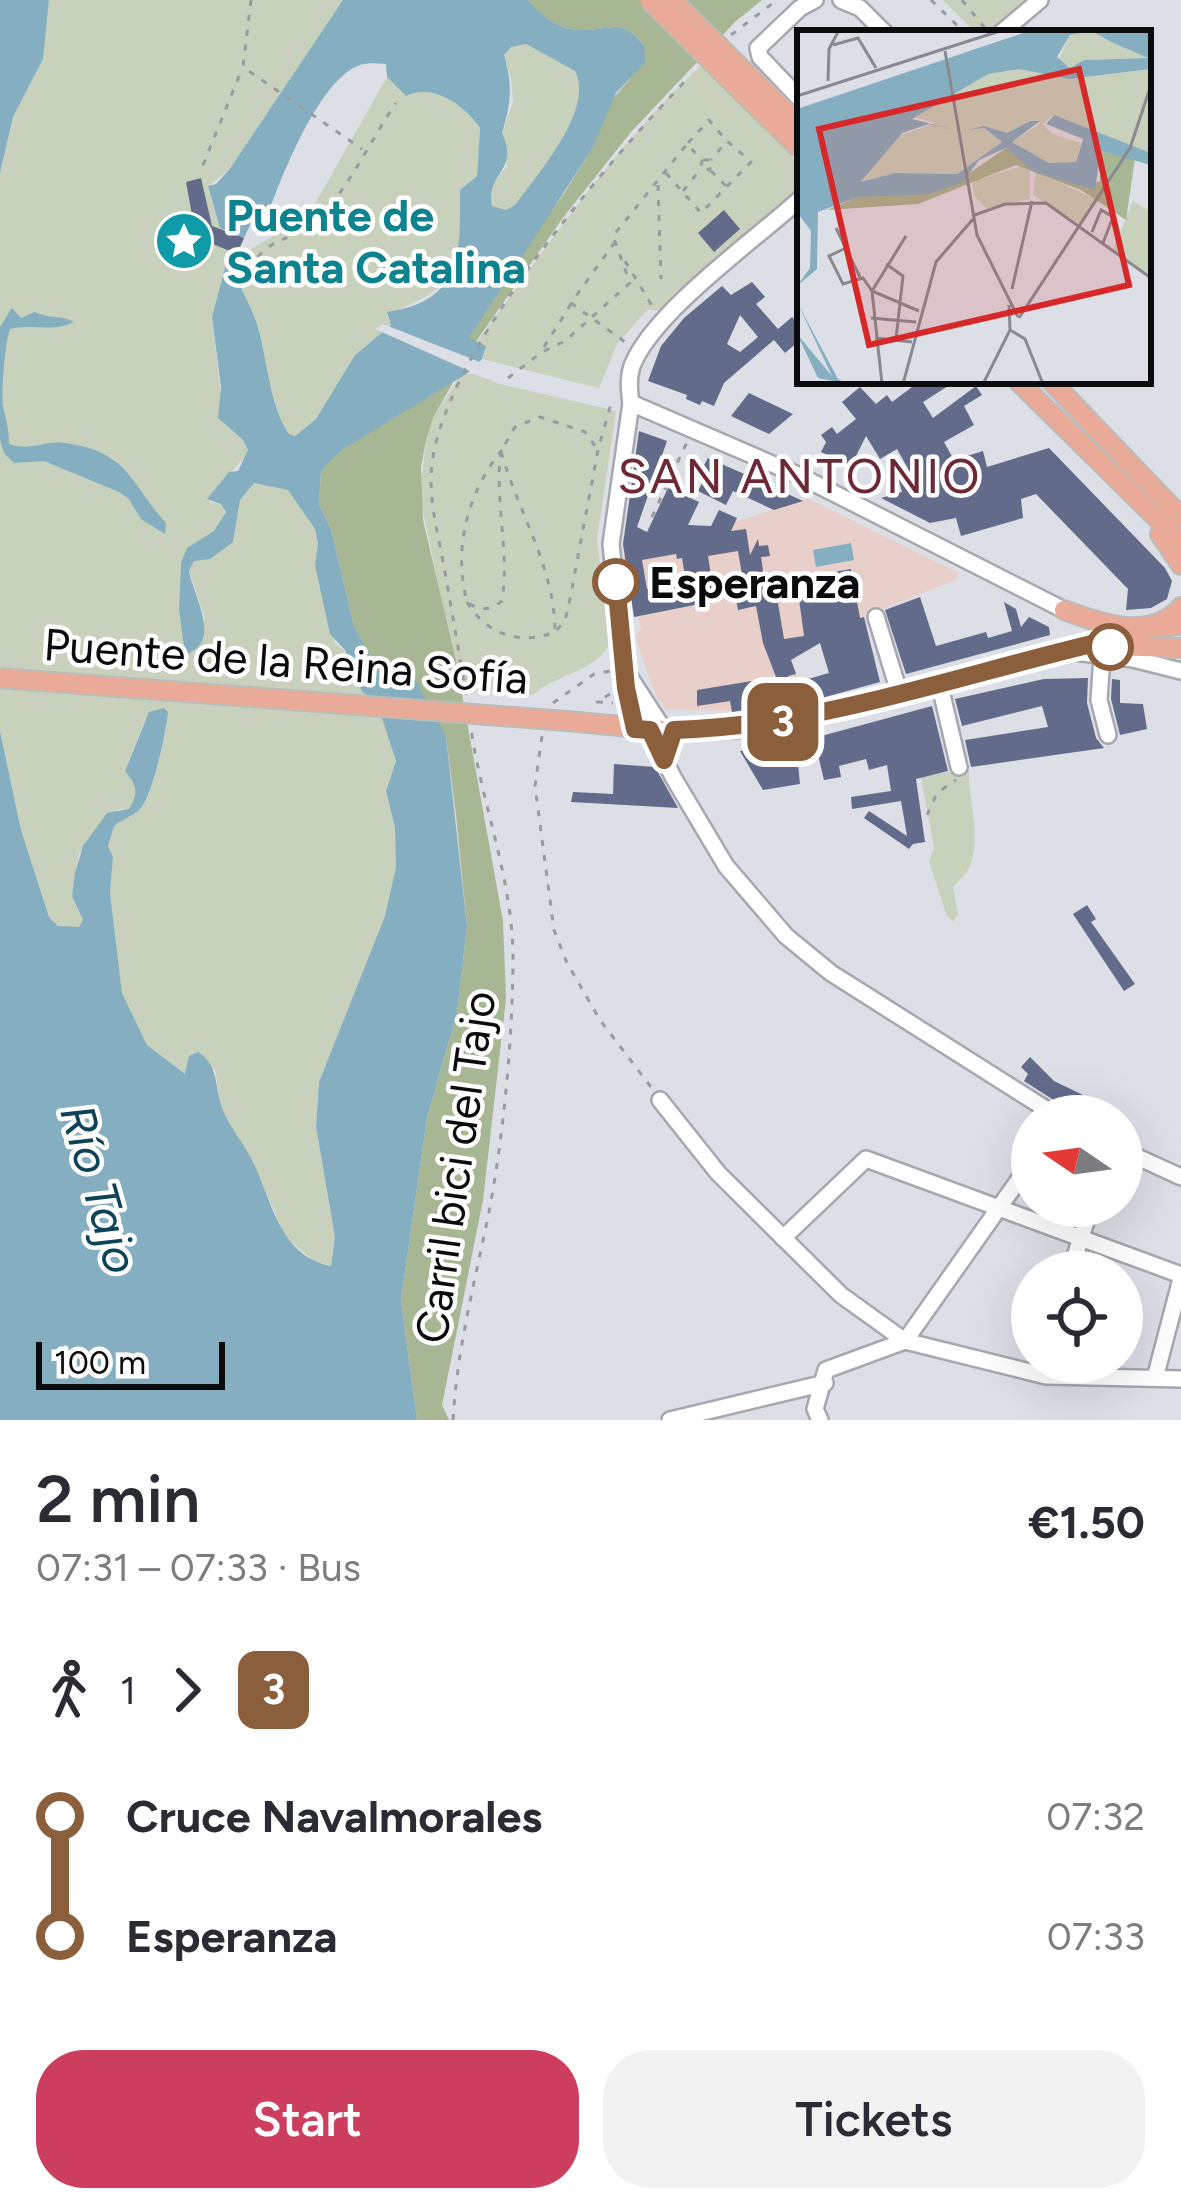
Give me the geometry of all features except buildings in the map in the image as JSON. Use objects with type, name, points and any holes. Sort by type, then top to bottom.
[{"type":"main road","points":[[649,0],[797,146]]},
{"type":"main road","points":[[672,0],[797,123]]},
{"type":"main road","points":[[1021,384],[1181,542]]},
{"type":"main road","points":[[1054,384],[1181,517]]},
{"type":"main road","points":[[1124,485],[1181,565]]},
{"type":"main road","points":[[1099,649],[1167,620],[1181,607]]},
{"type":"main road","points":[[1064,610],[1112,625],[1181,625]]},
{"type":"main road","points":[[1064,610],[1099,649]]},
{"type":"main road","points":[[1062,651],[1073,634],[1064,610]]},
{"type":"main road","points":[[1099,649],[1181,648]]},
{"type":"main road","name":"Puente de la Reina Sofía","points":[[0,678],[656,730],[739,729],[805,718],[1062,651],[1099,649]]},
{"type":"street","points":[[797,95],[760,57],[758,48],[815,0]]},
{"type":"street","points":[[842,0],[860,8],[882,30]]},
{"type":"street","points":[[1005,30],[1040,0]]},
{"type":"street","points":[[797,202],[662,322],[632,366],[611,544],[625,668],[656,730],[664,760],[726,866],[786,936],[830,973],[1024,1095]]},
{"type":"street","points":[[728,263],[757,246],[797,211]]},
{"type":"street","points":[[631,404],[694,428],[883,517],[1064,610]]},
{"type":"street","points":[[876,617],[899,692]]},
{"type":"street","points":[[1108,735],[1099,700],[1099,649],[1181,671]]},
{"type":"street","points":[[625,668],[656,730]]},
{"type":"street","points":[[938,682],[959,767]]},
{"type":"street","points":[[660,1100],[718,1173],[841,1295],[905,1341],[1011,1362]]},
{"type":"street","points":[[782,1238],[866,1160],[1181,1276],[1155,1378]]},
{"type":"street","points":[[1143,1160],[1181,1177]]},
{"type":"street","points":[[820,1420],[815,1409],[826,1370],[905,1341],[1011,1191]]},
{"type":"street","points":[[1074,1251],[1082,1227]]},
{"type":"street","points":[[1143,1377],[1181,1379]]},
{"type":"street","points":[[670,1420],[825,1383]]},
{"type":"path","points":[[203,165],[243,67],[250,0]]},
{"type":"path","points":[[723,41],[777,0]]},
{"type":"path","points":[[931,0],[962,30]]},
{"type":"path","points":[[962,0],[987,30]]},
{"type":"path","points":[[243,67],[364,151]]},
{"type":"path","points":[[468,709],[433,513],[430,475],[439,434],[476,343],[644,123],[689,77]]},
{"type":"path","points":[[249,269],[268,244],[313,224],[334,201],[396,103]]},
{"type":"path","points":[[508,378],[542,352],[566,341],[630,283],[613,236],[664,172],[709,120],[751,162],[701,213],[664,172]]},
{"type":"path","points":[[710,170],[727,141]]},
{"type":"path","points":[[687,145],[703,160],[712,160]]},
{"type":"path","points":[[682,192],[703,160]]},
{"type":"path","points":[[701,169],[710,170],[727,187]]},
{"type":"path","points":[[658,181],[662,278]]},
{"type":"path","points":[[542,352],[615,242]]},
{"type":"path","points":[[620,255],[662,322]]},
{"type":"path","points":[[572,303],[641,352]]},
{"type":"path","points":[[598,450],[585,432],[540,417],[515,427],[473,498],[463,532],[461,579],[466,602],[477,620],[493,632],[539,638],[555,632],[565,620],[612,400]]},
{"type":"path","points":[[652,517],[694,428]]},
{"type":"path","points":[[466,602],[478,610],[502,602],[506,537],[499,484],[501,451]]},
{"type":"path","points":[[501,451],[519,509],[545,566],[553,593],[555,632]]},
{"type":"path","points":[[548,713],[566,690],[594,674],[625,668]]},
{"type":"path","points":[[613,693],[597,698],[598,702],[616,703]]},
{"type":"path","name":"Carril bici del Tajo","points":[[453,1420],[466,1316],[490,1207],[505,1082],[513,952],[471,727]]},
{"type":"path","points":[[544,729],[535,786],[554,930],[600,1020],[660,1100]]},
{"type":"path","points":[[927,815],[933,799],[958,778],[959,767]]},
{"type":"shaded area","points":[[809,499],[959,573],[955,580],[853,621],[792,660],[806,700],[746,711],[666,710],[656,696],[638,645],[641,628],[634,617],[622,541],[725,525]]},
{"type":"green space","points":[[49,0],[343,0],[229,170],[208,186],[220,228],[244,238],[226,264],[212,317],[224,424],[248,451],[210,502],[221,504],[226,512],[181,563],[179,608],[185,654],[205,619],[189,571],[194,561],[233,542],[240,500],[254,482],[288,490],[315,529],[315,566],[335,643],[376,700],[396,761],[386,791],[395,828],[396,867],[385,916],[319,1082],[316,1127],[335,1237],[331,1266],[314,1261],[285,1236],[252,1160],[230,1128],[215,1069],[185,1074],[147,1045],[122,993],[110,893],[113,857],[108,846],[114,826],[139,810],[149,793],[167,722],[145,720],[125,770],[135,789],[132,804],[129,810],[118,809],[79,853],[72,896],[83,921],[80,928],[58,927],[49,917],[21,830],[0,731],[0,173],[13,117],[43,59]]},
{"type":"green space","points":[[528,0],[762,0],[735,22],[631,132],[562,219],[475,343],[433,418],[426,440],[421,467],[423,520],[456,661],[503,921],[506,999],[483,1200],[442,1405],[449,1420],[417,1420],[401,1300],[427,1118],[457,1013],[467,926],[456,815],[446,736],[380,673],[354,626],[331,529],[319,504],[321,471],[343,449],[412,402],[563,195],[592,149],[609,103],[630,79],[644,46],[629,31],[565,27]]},
{"type":"green space","points":[[943,0],[1027,0],[991,30],[973,30]]},
{"type":"green space","points":[[526,44],[575,71],[577,103],[549,159],[506,211],[492,206],[490,195],[507,166],[502,133],[513,102],[504,55],[511,47]]},
{"type":"green space","points":[[702,65],[797,162],[797,193],[661,310],[647,310],[617,344],[599,388],[482,359],[486,346],[476,343],[611,163]]},
{"type":"green space","points":[[387,77],[406,96],[427,92],[447,98],[480,128],[477,176],[460,190],[457,255],[444,282],[431,293],[387,314],[391,325],[355,355],[316,419],[295,436],[289,434],[277,408],[256,321],[236,268],[249,250],[308,216]]},
{"type":"green space","points":[[461,374],[616,411],[597,540],[611,642],[586,667],[533,695],[460,690],[420,496],[433,418]]},
{"type":"green space","points":[[969,768],[974,849],[966,873],[953,887],[958,915],[953,921],[947,916],[929,861],[934,848],[921,777]]},
{"type":"water","points":[[0,0],[49,0],[43,59],[13,117],[0,173]]},
{"type":"water","name":"Río Tajo","points":[[343,0],[528,0],[565,27],[622,28],[644,46],[645,63],[616,93],[592,149],[469,338],[486,346],[482,359],[468,373],[343,449],[321,471],[319,504],[331,529],[354,626],[380,673],[416,681],[446,736],[467,926],[457,1013],[427,1118],[401,1300],[417,1420],[0,1420],[0,731],[21,830],[49,917],[58,926],[79,927],[83,920],[72,896],[83,846],[107,813],[129,809],[135,789],[125,771],[149,712],[164,708],[168,712],[149,792],[139,810],[114,826],[108,846],[113,857],[110,893],[122,993],[147,1045],[185,1074],[189,1056],[198,1052],[210,1064],[223,1110],[251,1158],[279,1223],[299,1251],[331,1266],[335,1237],[316,1127],[319,1082],[385,916],[396,867],[395,828],[386,791],[396,761],[376,700],[362,692],[345,650],[330,634],[315,565],[315,529],[288,490],[254,483],[240,500],[233,542],[210,559],[194,561],[189,571],[204,630],[196,649],[185,655],[179,609],[181,563],[187,548],[214,531],[226,512],[221,504],[207,499],[229,472],[238,471],[248,450],[218,418],[221,387],[212,317],[226,264],[236,268],[256,321],[277,408],[289,434],[295,436],[316,419],[355,355],[391,325],[387,312],[431,297],[444,285],[457,253],[460,190],[477,176],[480,128],[447,98],[427,92],[406,96],[387,77],[386,64],[363,64],[350,70],[323,98],[300,138],[266,219],[251,223],[244,238],[220,228],[208,186],[229,170]],"holes":[[[526,44],[575,71],[577,103],[561,140],[515,205],[506,210],[492,206],[493,186],[507,156],[502,133],[510,85],[504,55],[511,47]]]},
{"type":"water","points":[[12,308],[21,318],[35,312],[74,322],[10,329],[3,391],[9,444],[65,443],[103,454],[136,483],[166,523],[165,534],[141,519],[119,492],[44,461],[14,463],[4,453],[0,327]]},
{"type":"water","points":[[851,543],[854,560],[816,567],[813,550]]},
{"type":"pier","points":[[383,324],[485,364],[476,373],[469,371],[375,329]]},
{"type":"bus line","name":"3","points":[[616,582],[626,688],[635,729],[650,730],[664,760],[674,730],[739,729],[805,718],[1096,643],[1110,647]]},
{"type":"place","name":"Puente de Santa Catalina","points":[[184,241]]},
{"type":"place","name":"Esperanza","points":[[616,582]]},
{"type":"district","name":"SAN ANTONIO","points":[[800,476]]}]
